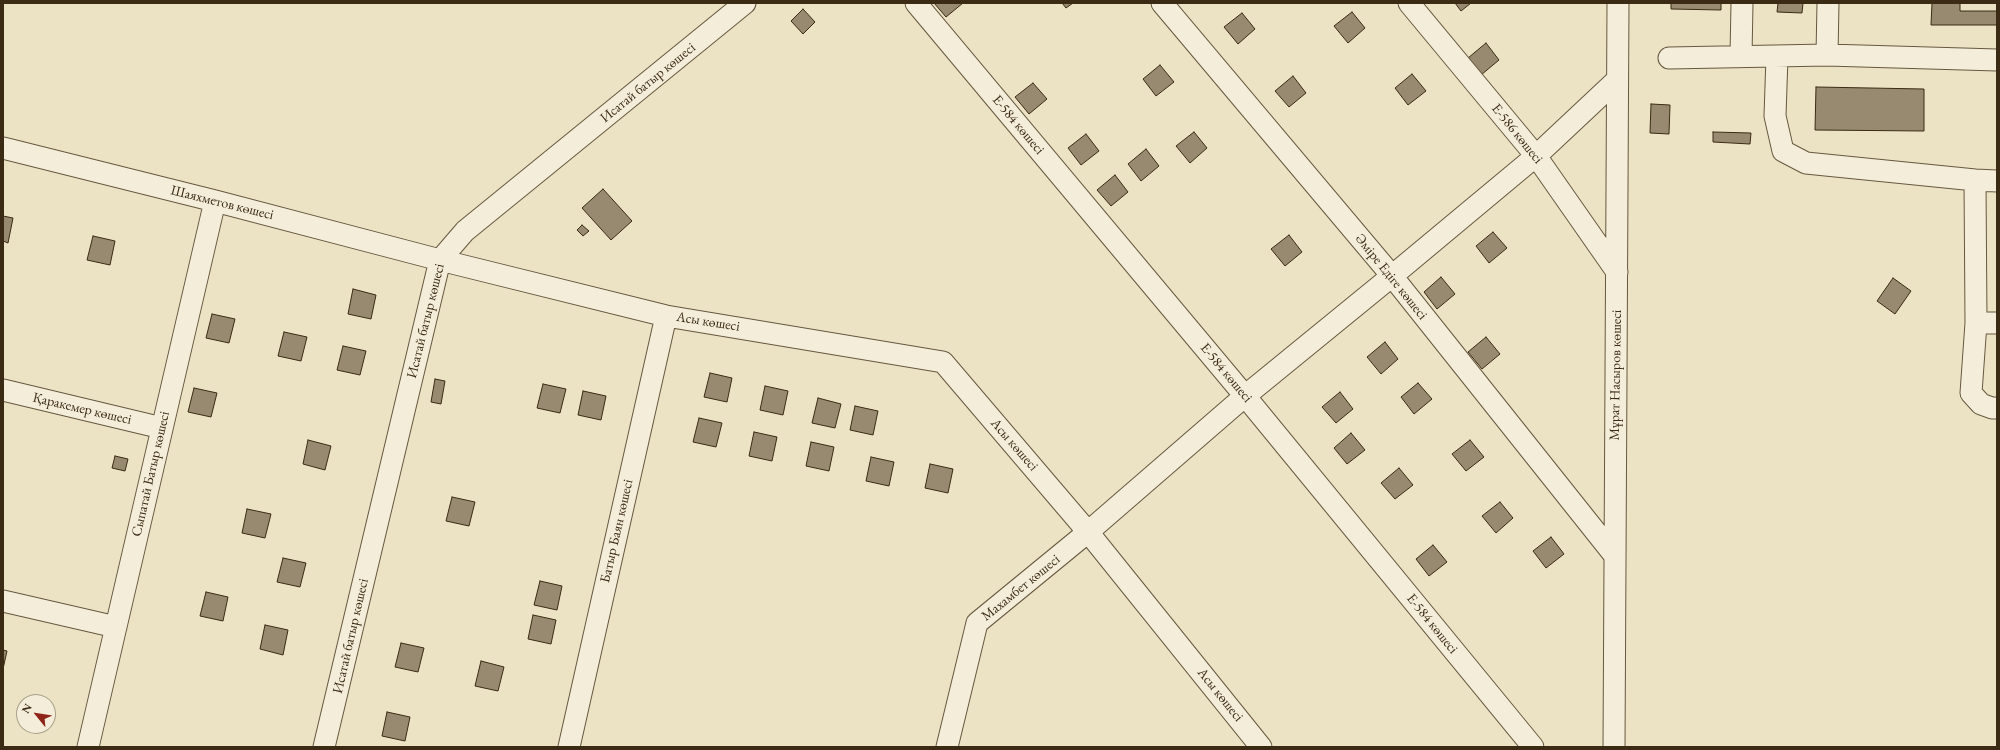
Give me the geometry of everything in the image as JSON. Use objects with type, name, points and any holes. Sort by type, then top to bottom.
[{"type":"street","name":"Исатай батыр көшесі","points":[[324,747],[440,260],[464,232],[745,3]]},
{"type":"street","name":"Е-584 көшесі","points":[[916,3],[1245,396],[1533,747]]},
{"type":"street","name":"Әміре Едіге көшесі","points":[[1162,3],[1392,276],[1615,556]]},
{"type":"street","name":"Е-586 көшесі","points":[[1408,3],[1536,156],[1617,272]]},
{"type":"street","name":"Мұрат Насыров көшесі","points":[[1614,747],[1618,3]]},
{"type":"street","points":[[1741,56],[1742,3]]},
{"type":"street","points":[[1827,55],[1828,3]]},
{"type":"street","points":[[1669,58],[1827,55],[1997,60]]},
{"type":"street","points":[[1777,57],[1775,116],[1783,151],[1806,163],[1997,181]]},
{"type":"street","name":"Махамбет көшесі","points":[[947,747],[977,623],[1088,532],[1245,396],[1536,156],[1618,80]]},
{"type":"street","name":"Шаяхметов көшесі","points":[[3,148],[215,201],[440,260],[666,316]]},
{"type":"street","points":[[1975,180],[1976,322],[1971,393],[1981,404],[1997,408]]},
{"type":"street","name":"Сыпатай Батыр көшесі","points":[[88,747],[215,201]]},
{"type":"street","name":"Асы көшесі","points":[[666,316],[943,362],[1088,532],[1261,747]]},
{"type":"street","name":"Батыр Баян көшесі","points":[[569,747],[666,316]]},
{"type":"street","points":[[1976,322],[1997,324]]},
{"type":"street","name":"Қаракемер көшесі","points":[[3,390],[162,428]]},
{"type":"street","points":[[3,601],[116,627]]},
{"type":"building","points":[[934,3],[963,3],[946,17]]},
{"type":"building","points":[[1062,3],[1073,3],[1066,8]]},
{"type":"building","points":[[1455,3],[1471,3],[1461,11]]},
{"type":"building","points":[[1671,3],[1721,3],[1721,10],[1671,9]]},
{"type":"building","points":[[1778,3],[1803,3],[1802,13],[1777,12]]},
{"type":"building","points":[[1932,3],[1960,3],[1960,11],[1997,11],[1997,25],[1931,25]]},
{"type":"building","points":[[803,9],[815,22],[803,34],[791,21]]},
{"type":"building","points":[[1352,12],[1365,28],[1348,43],[1334,26]]},
{"type":"building","points":[[1242,13],[1255,29],[1238,44],[1224,27]]},
{"type":"building","points":[[1486,43],[1499,60],[1481,75],[1468,58]]},
{"type":"building","points":[[1160,65],[1174,82],[1156,96],[1143,79]]},
{"type":"building","points":[[1412,74],[1426,91],[1408,105],[1395,88]]},
{"type":"building","points":[[1293,76],[1306,93],[1289,107],[1275,91]]},
{"type":"building","points":[[1033,83],[1047,99],[1029,114],[1015,97]]},
{"type":"building","points":[[1816,87],[1924,89],[1924,131],[1815,130]]},
{"type":"building","points":[[1651,104],[1670,105],[1669,134],[1650,133]]},
{"type":"building","points":[[1194,132],[1207,148],[1190,163],[1176,146]]},
{"type":"building","points":[[1713,132],[1751,133],[1750,144],[1713,142]]},
{"type":"building","points":[[1086,134],[1099,151],[1081,165],[1068,148]]},
{"type":"building","points":[[1146,149],[1159,166],[1141,181],[1128,164]]},
{"type":"building","points":[[1115,175],[1128,192],[1111,206],[1097,190]]},
{"type":"building","points":[[603,189],[632,221],[611,240],[582,208]]},
{"type":"building","points":[[3,216],[13,218],[8,243],[3,241]]},
{"type":"building","points":[[582,225],[589,231],[583,236],[577,230]]},
{"type":"building","points":[[1493,232],[1507,248],[1489,263],[1476,246]]},
{"type":"building","points":[[1289,235],[1302,252],[1285,266],[1271,249]]},
{"type":"building","points":[[93,236],[115,241],[110,265],[87,260]]},
{"type":"building","points":[[1441,277],[1455,294],[1437,309],[1424,292]]},
{"type":"building","points":[[1893,278],[1911,291],[1895,314],[1877,301]]},
{"type":"building","points":[[353,289],[376,295],[371,319],[348,314]]},
{"type":"building","points":[[212,314],[235,319],[229,343],[206,338]]},
{"type":"building","points":[[284,332],[307,337],[301,361],[278,356]]},
{"type":"building","points":[[1486,337],[1500,354],[1482,369],[1468,352]]},
{"type":"building","points":[[1385,342],[1398,359],[1381,374],[1367,357]]},
{"type":"building","points":[[343,346],[366,351],[360,375],[337,370]]},
{"type":"building","points":[[710,373],[732,378],[727,402],[704,397]]},
{"type":"building","points":[[435,379],[445,381],[441,404],[431,402]]},
{"type":"building","points":[[1418,383],[1432,399],[1414,414],[1401,397]]},
{"type":"building","points":[[543,384],[566,389],[560,413],[537,408]]},
{"type":"building","points":[[765,386],[788,391],[783,415],[760,410]]},
{"type":"building","points":[[194,388],[217,393],[211,417],[188,412]]},
{"type":"building","points":[[583,391],[606,396],[601,420],[578,415]]},
{"type":"building","points":[[1340,392],[1353,409],[1336,423],[1322,407]]},
{"type":"building","points":[[818,398],[841,404],[835,428],[812,423]]},
{"type":"building","points":[[855,406],[878,411],[873,435],[850,430]]},
{"type":"building","points":[[699,418],[722,423],[716,447],[693,442]]},
{"type":"building","points":[[754,432],[777,437],[772,461],[749,456]]},
{"type":"building","points":[[1351,433],[1365,450],[1347,464],[1334,448]]},
{"type":"building","points":[[308,440],[331,446],[325,470],[303,464]]},
{"type":"building","points":[[1470,440],[1484,457],[1466,471],[1452,454]]},
{"type":"building","points":[[811,442],[834,447],[829,471],[806,466]]},
{"type":"building","points":[[115,456],[128,459],[125,471],[112,468]]},
{"type":"building","points":[[871,457],[894,462],[889,486],[866,481]]},
{"type":"building","points":[[930,464],[953,469],[948,493],[925,488]]},
{"type":"building","points":[[1399,468],[1413,485],[1395,499],[1381,483]]},
{"type":"building","points":[[452,497],[475,502],[469,526],[446,521]]},
{"type":"building","points":[[1500,502],[1513,518],[1496,533],[1482,516]]},
{"type":"building","points":[[247,509],[271,514],[265,538],[242,533]]},
{"type":"building","points":[[1551,537],[1564,554],[1546,568],[1533,551]]},
{"type":"building","points":[[1433,545],[1447,562],[1429,576],[1416,559]]},
{"type":"building","points":[[283,558],[306,563],[300,587],[277,582]]},
{"type":"building","points":[[540,581],[562,586],[557,610],[534,605]]},
{"type":"building","points":[[206,592],[228,597],[223,621],[200,616]]},
{"type":"building","points":[[533,615],[556,620],[551,644],[528,639]]},
{"type":"building","points":[[265,625],[288,630],[283,655],[260,649]]},
{"type":"building","points":[[401,643],[424,648],[418,672],[395,667]]},
{"type":"building","points":[[3,650],[7,651],[3,669]]},
{"type":"building","points":[[481,661],[504,667],[498,691],[475,686]]},
{"type":"building","points":[[387,712],[410,717],[405,741],[382,736]]}]
